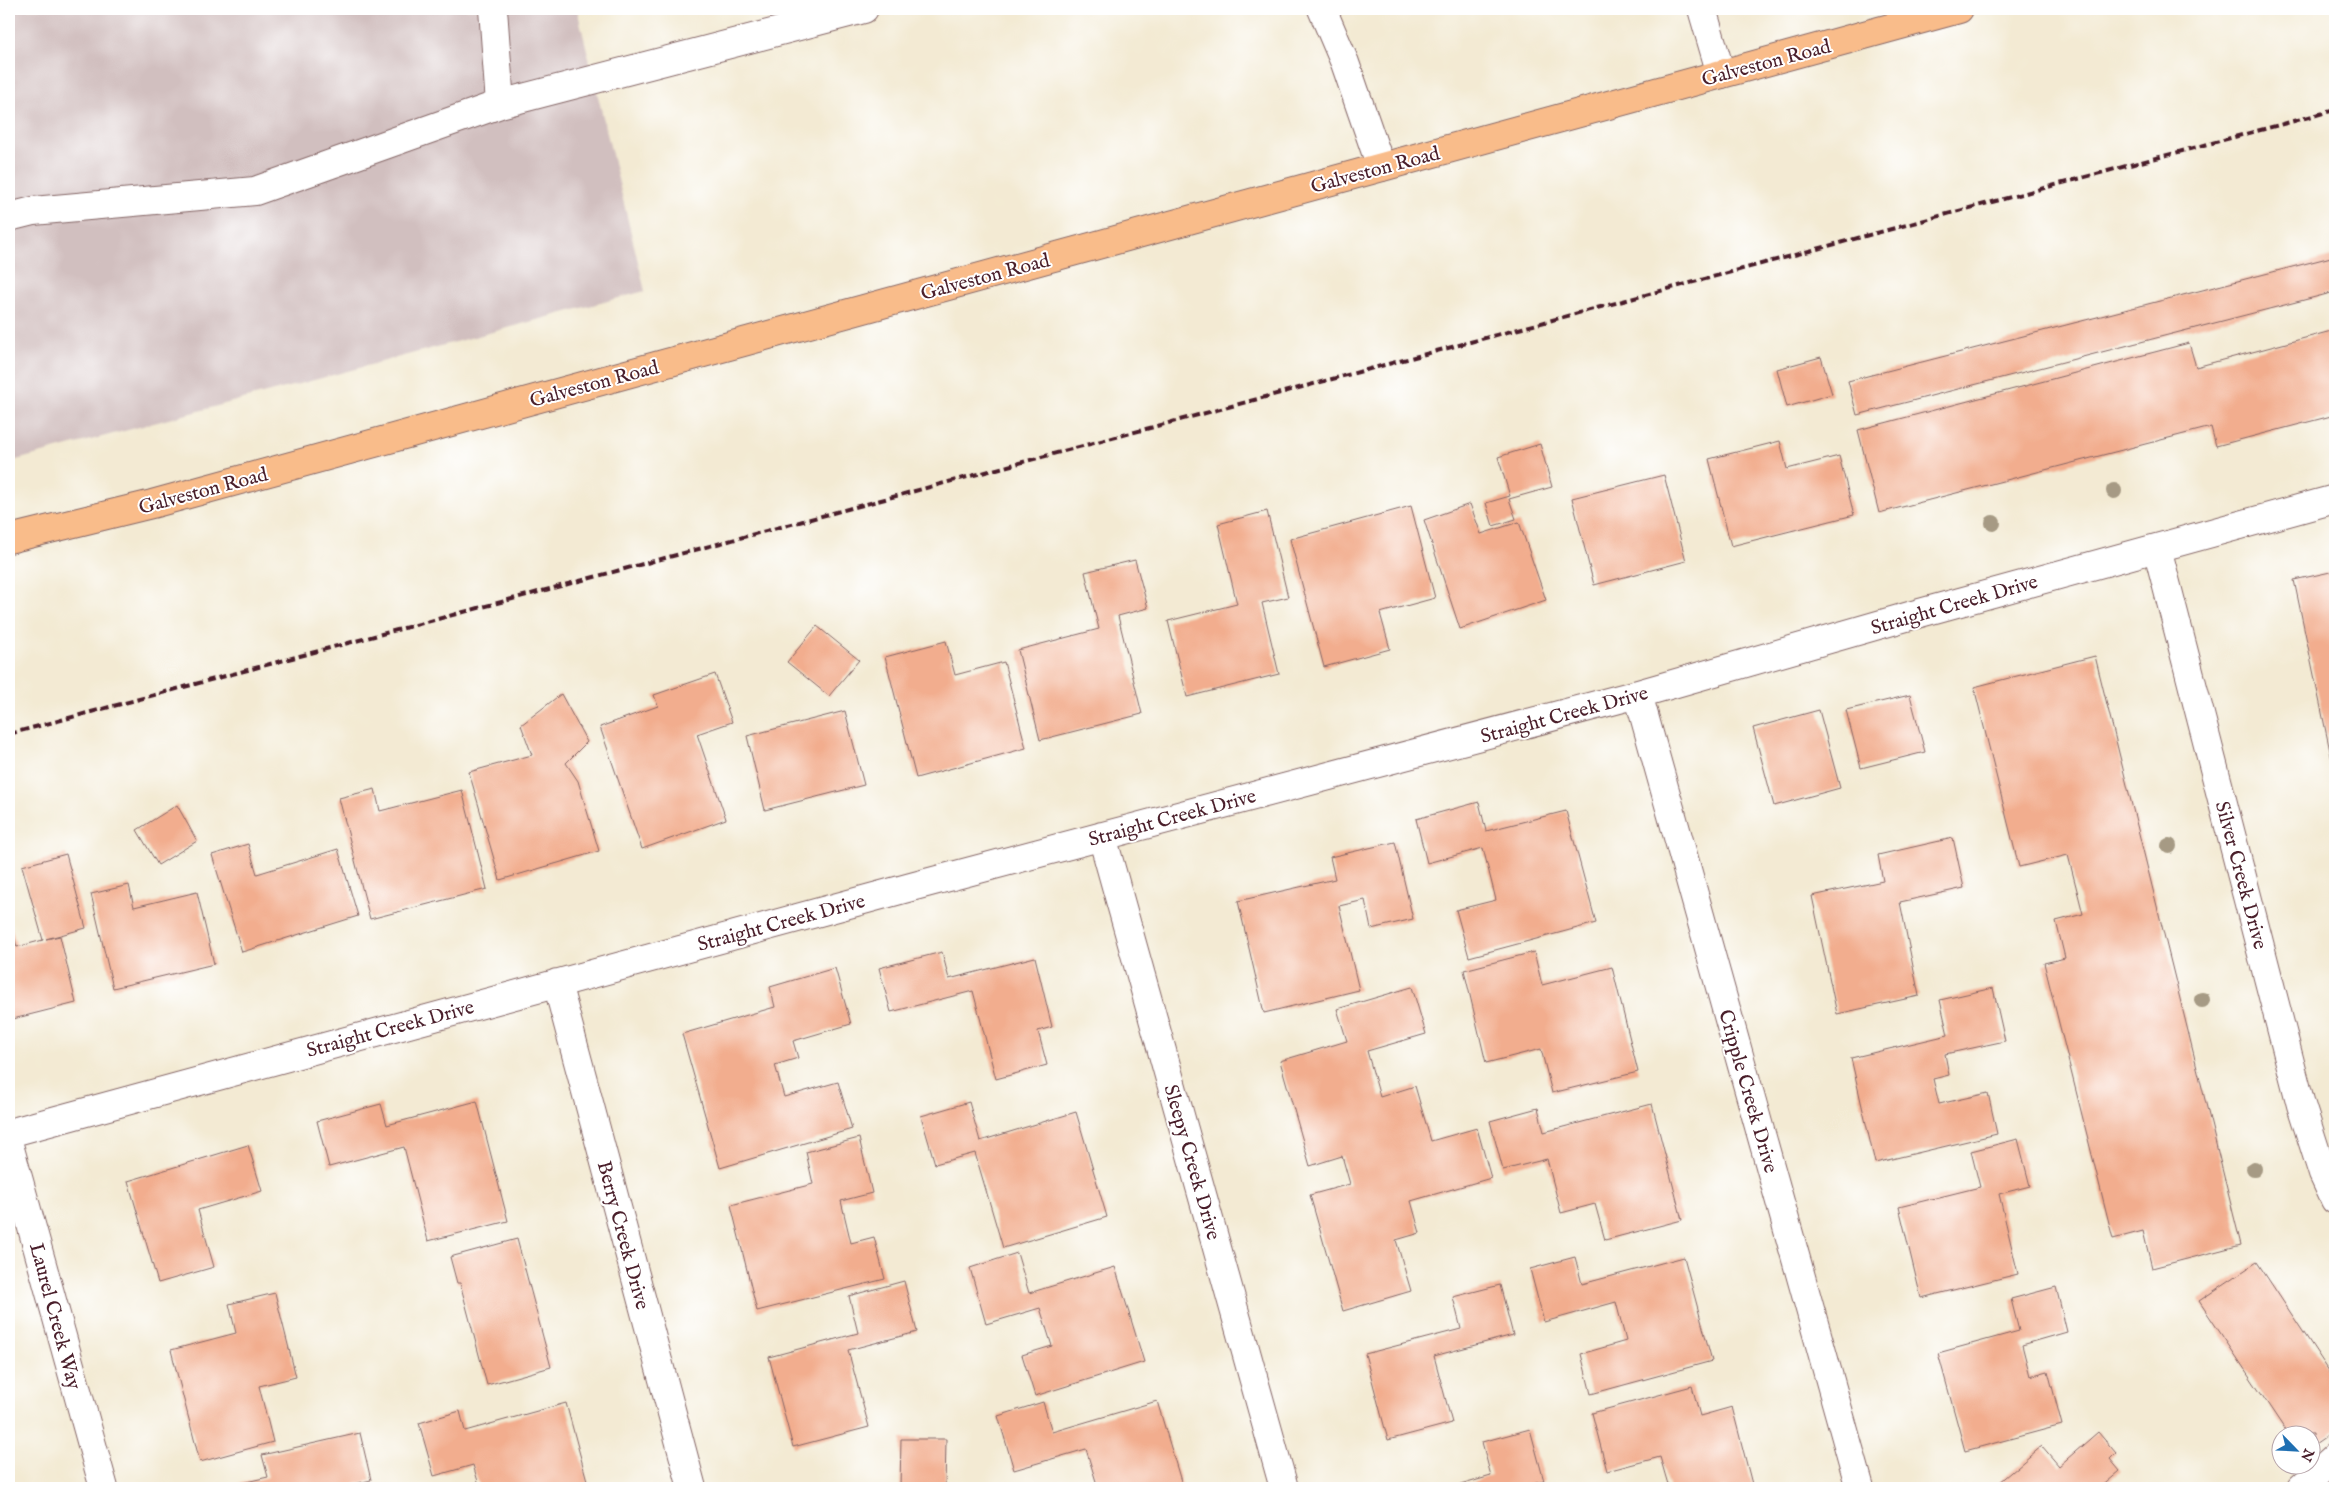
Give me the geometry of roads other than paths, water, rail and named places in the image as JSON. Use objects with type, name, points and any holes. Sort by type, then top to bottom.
[{"type":"main road","name":"Galveston Road","points":[[9,539],[152,504],[1959,9]]},
{"type":"street","points":[[493,9],[500,104]]},
{"type":"street","points":[[9,217],[33,211],[255,191],[500,104],[864,9]]},
{"type":"street","points":[[1322,9],[1345,62],[1381,167]]},
{"type":"street","points":[[1702,9],[1721,74]]},
{"type":"street","name":"Straight Creek Drive","points":[[9,1133],[1102,836],[1638,694],[2335,499]]},
{"type":"street","name":"Silver Creek Drive","points":[[2157,548],[2302,1105],[2323,1174],[2335,1200]]},
{"type":"street","name":"Cripple Creek Drive","points":[[1638,694],[1860,1488]]},
{"type":"street","name":"Sleepy Creek Drive","points":[[1102,836],[1284,1488]]},
{"type":"street","name":"Berry Creek Drive","points":[[557,983],[692,1488]]},
{"type":"street","name":"Laurel Creek Way","points":[[9,1145],[104,1488]]},
{"type":"street","points":[[2301,1488],[2335,1457]]},
{"type":"railway","points":[[9,734],[2335,110]]}]
